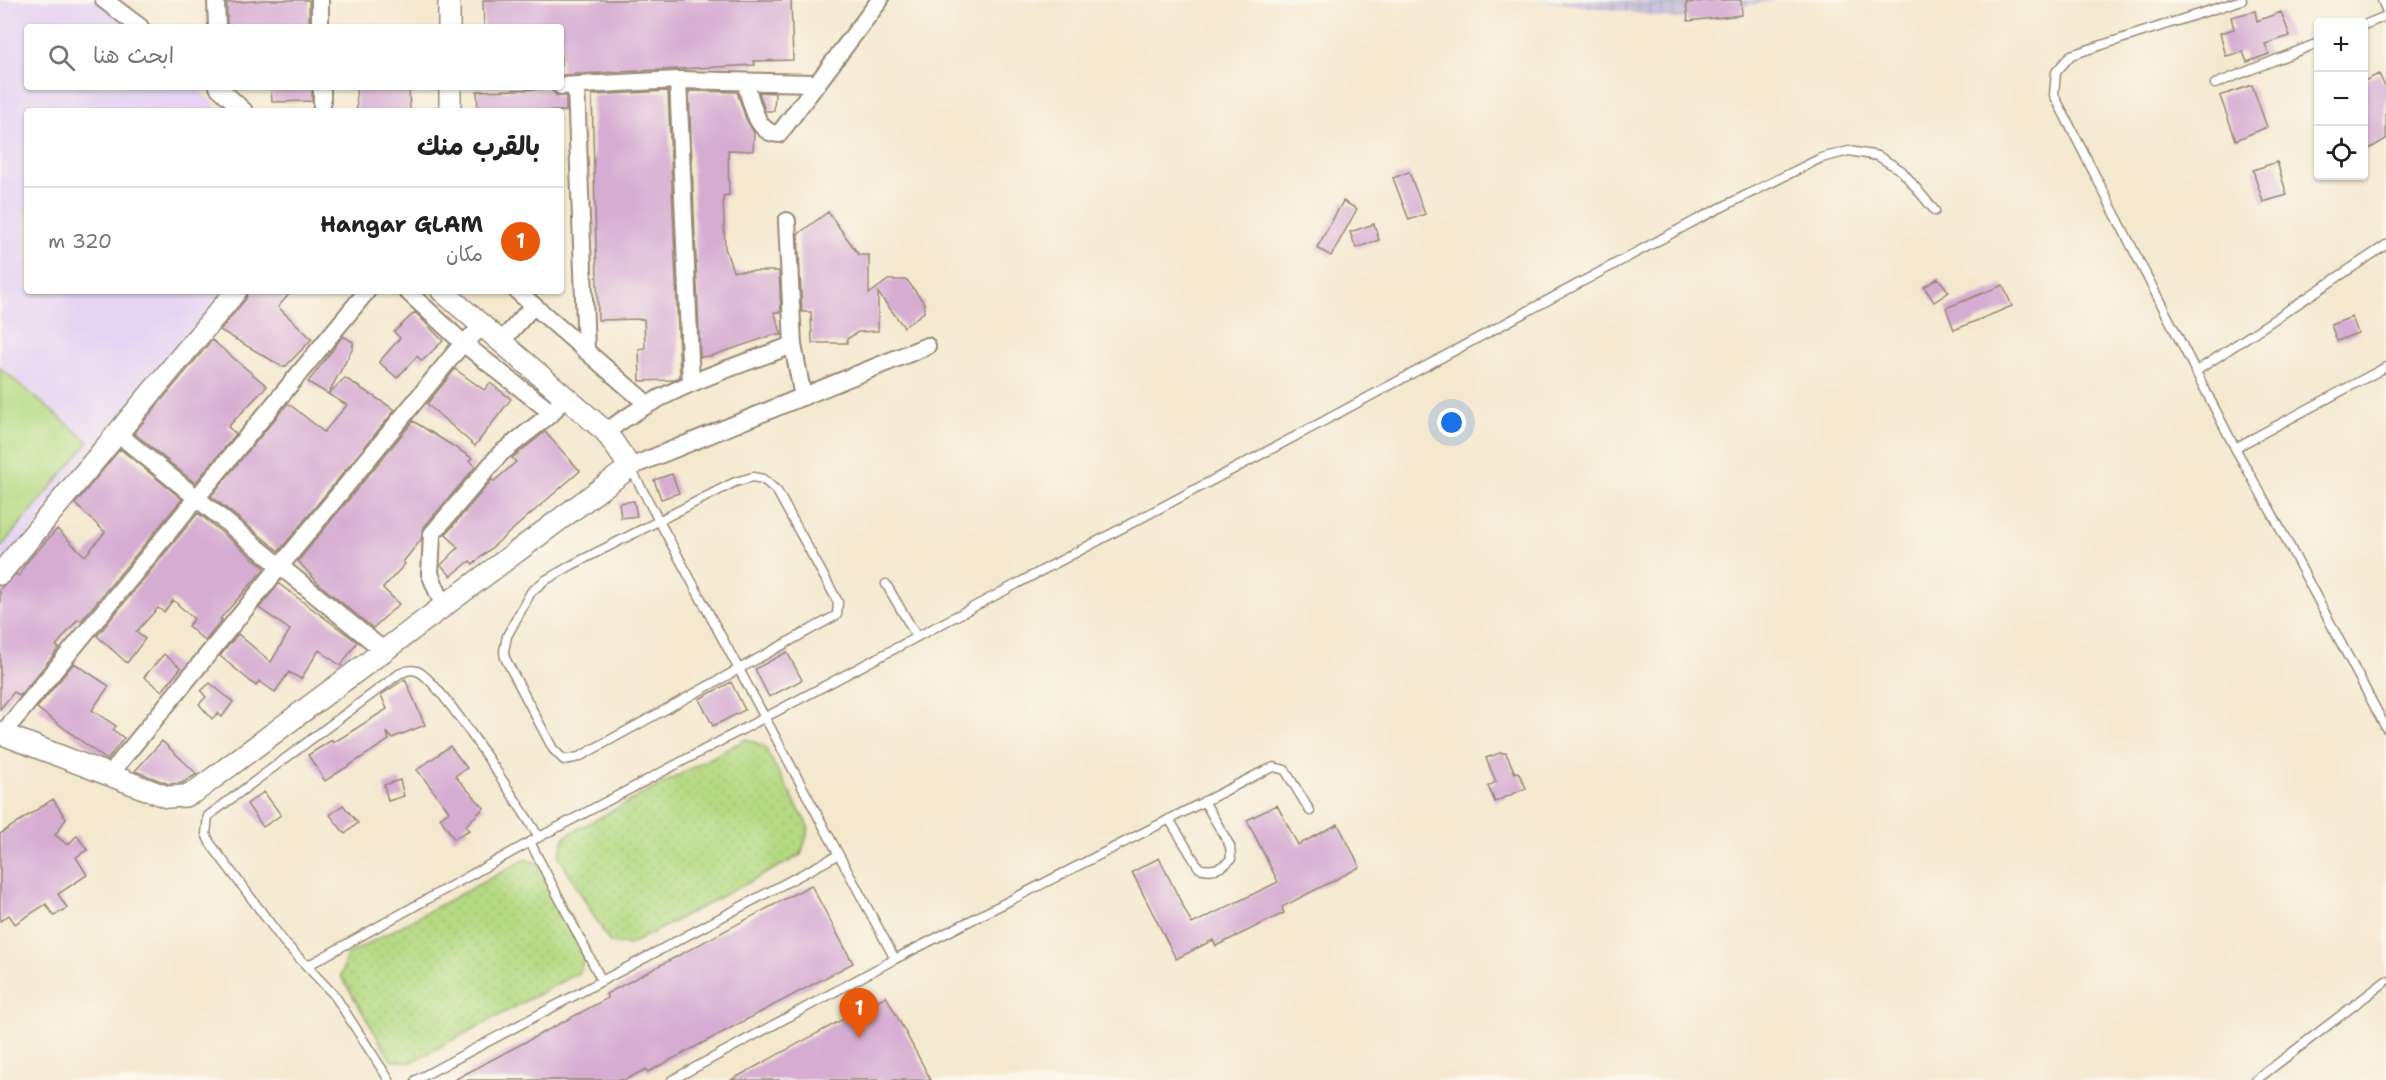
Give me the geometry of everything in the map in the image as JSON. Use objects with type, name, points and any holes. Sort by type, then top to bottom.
[{"type":"street","points":[[104,0],[136,24]]},
{"type":"street","points":[[216,0],[217,24]]},
{"type":"street","points":[[320,0],[320,24]]},
{"type":"street","points":[[449,0],[449,24]]},
{"type":"street","points":[[745,82],[761,127],[771,134],[779,134],[880,0]]},
{"type":"street","points":[[586,350],[568,87],[678,80],[818,83]]},
{"type":"street","points":[[678,80],[691,383]]},
{"type":"street","points":[[222,90],[241,108]]},
{"type":"street","points":[[322,90],[322,108]]},
{"type":"street","points":[[450,90],[450,108]]},
{"type":"street","points":[[787,221],[793,345],[803,397]]},
{"type":"street","points":[[0,574],[233,294]]},
{"type":"street","points":[[365,294],[1,733],[167,797],[185,796],[196,791],[630,467],[927,346]]},
{"type":"street","points":[[410,294],[463,343],[558,405],[606,432],[630,467]]},
{"type":"street","points":[[449,294],[500,343],[558,405]]},
{"type":"street","points":[[520,294],[646,403]]},
{"type":"street","points":[[500,343],[534,306]]},
{"type":"street","points":[[109,775],[463,343],[483,327]]},
{"type":"street","points":[[606,432],[646,403],[691,383],[793,345]]},
{"type":"street","points":[[443,605],[430,574],[432,534],[500,454],[558,405]]},
{"type":"street","points":[[117,433],[198,497],[382,650]]},
{"type":"lane","points":[[2242,0],[2072,55],[2062,62],[2053,84],[2057,107],[2235,448],[2386,728]]},
{"type":"lane","points":[[2382,0],[2386,10]]},
{"type":"lane","points":[[2368,23],[2386,16]]},
{"type":"lane","points":[[2215,84],[2314,45]]},
{"type":"lane","points":[[307,966],[539,837],[1702,217],[1821,158],[1849,151],[1878,156],[1902,171],[1935,211]]},
{"type":"lane","points":[[2195,372],[2386,245]]},
{"type":"lane","points":[[2235,448],[2386,367]]},
{"type":"lane","points":[[630,467],[895,959]]},
{"type":"lane","points":[[744,478],[763,479],[777,491],[838,602],[837,615],[572,760],[564,760],[553,749],[505,658],[504,643],[537,586],[660,520],[744,478]]},
{"type":"lane","points":[[886,584],[917,637]]},
{"type":"lane","points":[[389,1080],[335,996],[284,942],[210,843],[205,825],[208,816],[399,674],[408,670],[418,671],[441,694],[468,730],[539,837]]},
{"type":"lane","points":[[672,1080],[895,959],[1274,767],[1285,770],[1292,778],[1310,811]]},
{"type":"lane","points":[[1169,819],[1199,868],[1214,870],[1226,864],[1231,859],[1230,846],[1204,801]]},
{"type":"lane","points":[[530,842],[603,981]]},
{"type":"lane","points":[[416,1080],[838,855]]},
{"type":"lane","points":[[2256,1080],[2386,981]]},
{"type":"shaded area","points":[[0,0],[96,0],[127,24],[24,24],[24,90],[199,90],[219,108],[24,108],[24,294],[223,294],[0,571]]},
{"type":"shaded area","points":[[1541,0],[1776,0],[1678,19]]},
{"type":"green space","points":[[0,368],[89,442],[0,548]]},
{"type":"green space","points":[[746,739],[764,746],[809,828],[801,855],[629,945],[610,943],[559,857],[565,836]]},
{"type":"green space","points":[[526,859],[543,866],[587,947],[580,972],[410,1063],[391,1060],[341,976],[347,955]]},
{"type":"building","points":[[309,0],[309,24],[227,24],[227,3]]},
{"type":"building","points":[[483,0],[791,0],[793,60],[754,61],[755,65],[564,75],[564,24],[484,24]]},
{"type":"building","points":[[1741,0],[1742,15],[1688,21],[1686,3]]},
{"type":"building","points":[[2255,11],[2257,21],[2281,12],[2290,36],[2265,44],[2269,54],[2247,62],[2243,52],[2226,56],[2220,33],[2234,29],[2231,17]]},
{"type":"building","points":[[2379,74],[2386,89],[2386,139],[2368,150],[2368,126],[2368,79]]},
{"type":"building","points":[[2252,85],[2267,127],[2236,140],[2220,96]]},
{"type":"building","points":[[271,90],[312,90],[312,101],[272,102]]},
{"type":"building","points":[[356,90],[409,90],[410,108],[357,108]]},
{"type":"building","points":[[552,90],[557,96],[566,96],[566,111],[564,108],[478,108],[477,91]]},
{"type":"building","points":[[668,91],[680,377],[672,380],[640,381],[639,349],[645,348],[644,319],[598,320],[592,95]]},
{"type":"building","points":[[689,91],[737,92],[746,119],[754,133],[753,151],[728,150],[729,195],[723,196],[725,248],[733,271],[779,271],[781,312],[774,312],[782,335],[773,335],[711,356],[700,357]]},
{"type":"building","points":[[759,92],[775,93],[774,111],[765,111]]},
{"type":"building","points":[[2277,162],[2287,195],[2263,202],[2253,170]]},
{"type":"building","points":[[1409,172],[1425,214],[1409,220],[1393,178]]},
{"type":"building","points":[[1343,201],[1357,209],[1331,256],[1317,248]]},
{"type":"building","points":[[828,212],[859,255],[869,255],[869,294],[888,280],[907,280],[924,303],[924,312],[904,327],[878,293],[878,331],[858,332],[847,339],[847,343],[812,343],[811,312],[802,312],[798,234]]},
{"type":"building","points":[[1374,224],[1379,240],[1356,248],[1350,232]]},
{"type":"building","points":[[1938,278],[1949,292],[1934,302],[1924,287]]},
{"type":"building","points":[[2003,285],[2012,306],[1954,330],[1946,308]]},
{"type":"building","points":[[247,294],[289,294],[278,307],[312,339],[286,366],[281,366],[220,330],[246,299]]},
{"type":"building","points":[[415,312],[443,341],[422,361],[417,356],[397,378],[379,362],[400,338],[394,332]]},
{"type":"building","points":[[2352,317],[2358,333],[2337,341],[2331,325]]},
{"type":"building","points":[[343,336],[353,342],[353,348],[328,394],[308,382]]},
{"type":"building","points":[[212,340],[267,386],[228,427],[236,434],[195,483],[134,433]]},
{"type":"building","points":[[455,369],[484,390],[490,383],[511,399],[475,446],[427,404]]},
{"type":"building","points":[[345,378],[395,410],[279,551],[211,496],[288,403],[324,432],[347,405],[328,394]]},
{"type":"building","points":[[413,421],[472,458],[469,461],[476,466],[424,527],[421,540],[403,562],[405,564],[383,588],[399,604],[373,628],[320,585],[298,561]]},
{"type":"building","points":[[545,432],[580,471],[473,564],[470,561],[451,576],[441,565],[458,548],[446,534],[492,480],[494,481],[516,462],[512,458]]},
{"type":"building","points":[[120,449],[182,499],[81,621],[78,619],[56,646],[59,648],[20,696],[14,692],[0,709],[0,589],[16,574],[19,576],[25,564],[57,529],[85,556],[105,532],[75,504]]},
{"type":"building","points":[[672,474],[679,493],[661,499],[654,480]]},
{"type":"building","points":[[634,501],[637,516],[621,518],[619,503]]},
{"type":"building","points":[[198,513],[265,568],[220,619],[222,620],[205,641],[188,626],[194,619],[173,600],[164,612],[158,608],[136,632],[145,639],[127,663],[97,636]]},
{"type":"building","points":[[279,584],[357,642],[341,666],[319,650],[301,679],[289,672],[275,692],[259,681],[256,686],[220,656],[238,634],[271,662],[290,630],[259,608]]},
{"type":"building","points":[[787,652],[802,680],[769,697],[755,669]]},
{"type":"building","points":[[164,654],[181,668],[162,691],[144,677]]},
{"type":"building","points":[[74,663],[109,686],[92,710],[116,726],[113,730],[124,738],[107,760],[37,708]]},
{"type":"building","points":[[405,679],[425,725],[392,738],[387,732],[389,740],[325,781],[308,755],[332,740],[333,743],[387,709],[381,695]]},
{"type":"building","points":[[731,682],[745,710],[713,726],[699,699]]},
{"type":"building","points":[[210,683],[233,702],[222,717],[218,713],[212,719],[199,704],[206,697],[201,691]]},
{"type":"building","points":[[162,741],[197,774],[182,783],[169,784],[135,771]]},
{"type":"building","points":[[450,746],[467,768],[455,776],[484,808],[465,826],[469,830],[454,839],[440,818],[449,811],[417,770]]},
{"type":"building","points":[[1506,753],[1515,773],[1518,772],[1526,788],[1495,802],[1488,786],[1496,782],[1486,758]]},
{"type":"building","points":[[400,780],[404,796],[388,801],[384,785]]},
{"type":"building","points":[[264,792],[281,815],[263,827],[247,804]]},
{"type":"building","points":[[53,799],[66,819],[55,835],[68,845],[77,835],[87,850],[76,857],[87,875],[58,894],[67,908],[54,916],[46,904],[15,924],[9,915],[0,921],[0,834]]},
{"type":"building","points":[[343,805],[358,823],[345,834],[330,815]]},
{"type":"building","points":[[1277,805],[1298,845],[1338,824],[1360,867],[1282,907],[1284,913],[1216,946],[1213,940],[1176,959],[1132,872],[1159,858],[1192,924],[1278,882],[1247,820]]},
{"type":"building","points":[[811,885],[853,963],[648,1072],[646,1069],[625,1080],[454,1080],[608,998],[606,994]]},
{"type":"building","points":[[886,996],[931,1080],[731,1080]]},
{"type":"place","name":"Hangar GLAM","points":[[859,1038]]}]
